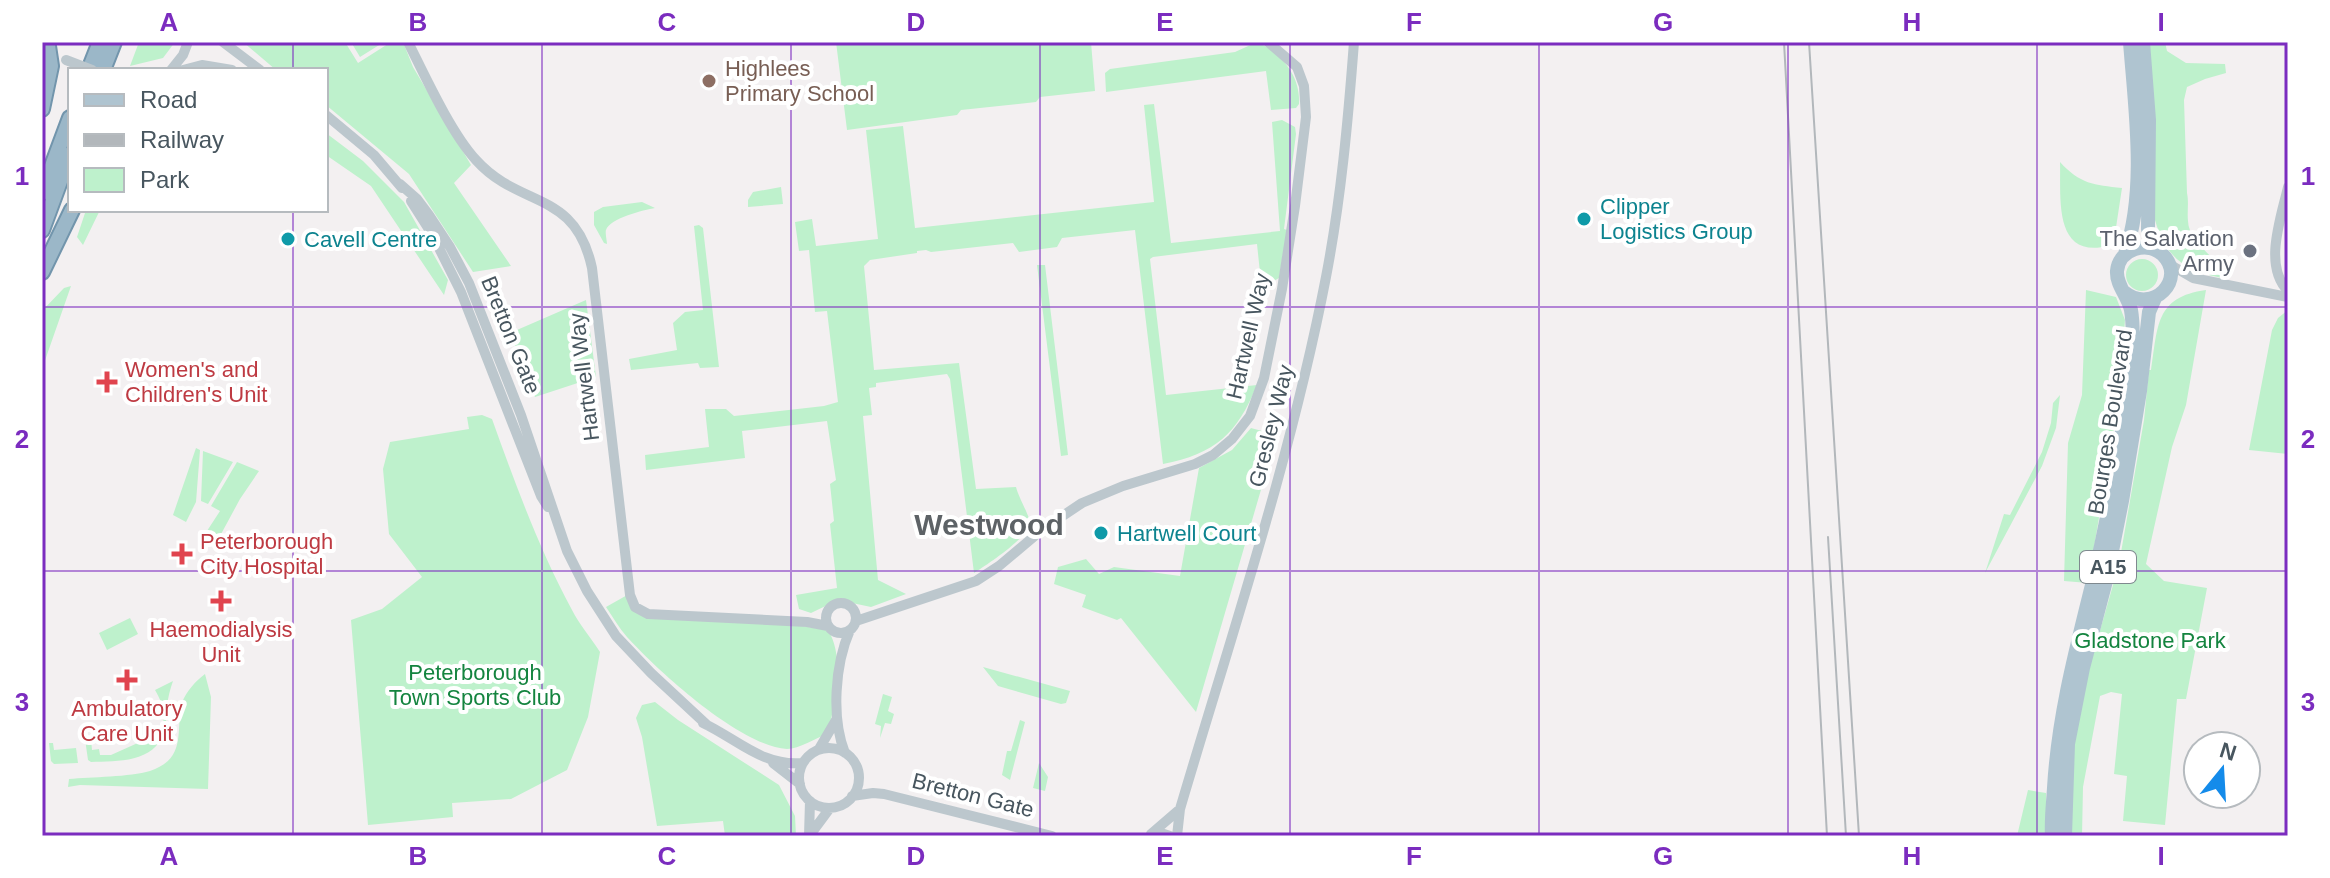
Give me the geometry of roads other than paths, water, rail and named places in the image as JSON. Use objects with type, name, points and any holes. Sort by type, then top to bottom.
[{"type":"highway","points":[[91,68],[100,42]]},
{"type":"highway","points":[[104,68],[114,42]]},
{"type":"highway","points":[[42,109],[51,66],[47,44]]},
{"type":"highway","points":[[42,193],[68,123]]},
{"type":"highway","points":[[42,230],[68,159]]},
{"type":"highway","points":[[42,272],[71,212]]},
{"type":"main road","points":[[2130,42],[2136,125],[2143,162]]},
{"type":"main road","points":[[2142,193],[2117,273],[2124,292],[2139,300],[2160,294],[2170,276],[2169,264],[2156,250],[2148,229],[2142,193],[2149,120],[2143,42]]},
{"type":"main road","points":[[2125,254],[2142,247],[2156,250]]},
{"type":"main road","name":"Bourges Boulevard","points":[[2052,836],[2059,729],[2110,499],[2128,393],[2132,320],[2124,292]]},
{"type":"main road","name":"Bourges Boulevard","points":[[2065,836],[2068,744],[2122,501],[2149,312],[2160,294]]},
{"type":"street","points":[[173,68],[188,42]]},
{"type":"street","points":[[223,42],[257,68]]},
{"type":"street","name":"Hartwell Way","points":[[408,42],[475,159],[500,182],[563,213],[586,245],[592,268],[630,595],[635,607],[648,614],[807,622],[830,628]]},
{"type":"street","name":"Hartwell Way","points":[[853,626],[875,614],[976,581],[1082,503],[1213,455],[1232,439],[1250,416],[1264,378],[1282,289],[1306,117],[1304,86],[1297,67],[1268,42]]},
{"type":"street","name":"Gresley Way","points":[[1177,836],[1180,809],[1270,510],[1305,377],[1327,275],[1342,169],[1354,42]]},
{"type":"street","points":[[47,44],[66,60],[85,68]]},
{"type":"street","points":[[191,68],[202,65],[220,68]]},
{"type":"street","name":"Bretton Gate","points":[[328,117],[374,155],[417,199],[469,283],[521,415],[567,551],[587,591],[629,656],[668,699],[696,721],[768,759],[787,764],[803,763]]},
{"type":"street","points":[[2288,187],[2274,261],[2276,274],[2288,294]]},
{"type":"street","points":[[2169,264],[2193,278],[2288,294]]},
{"type":"street","points":[[2260,291],[2276,274]]},
{"type":"street","points":[[2160,294],[2193,278]]},
{"type":"street","points":[[807,622],[837,602],[875,614]]},
{"type":"street","points":[[845,753],[838,736],[836,719],[841,652],[856,616],[852,606]]},
{"type":"street","points":[[827,611],[825,616],[841,652]]},
{"type":"street","points":[[830,628],[841,633],[853,626]]},
{"type":"street","points":[[819,749],[831,748],[845,753],[851,758],[858,774],[859,782],[852,796],[838,806],[823,807],[810,801],[800,784],[803,763],[829,736],[836,719]]},
{"type":"street","name":"Bretton Gate","points":[[768,759],[800,784]]},
{"type":"street","name":"Bretton Gate","points":[[858,774],[884,794]]},
{"type":"street","name":"Bretton Gate","points":[[852,796],[884,794],[1052,836]]},
{"type":"street","points":[[809,836],[810,801]]},
{"type":"street","points":[[809,836],[830,808]]},
{"type":"street","points":[[1149,835],[1180,809]]},
{"type":"street","points":[[1149,835],[1161,833],[1170,836]]},
{"type":"railway","points":[[1784,42],[1827,836]]},
{"type":"railway","points":[[1809,42],[1859,836]]},
{"type":"railway","points":[[1828,537],[1846,836]]},
{"type":"place","name":"Highlees Primary School","points":[[709,81]]},
{"type":"place","name":"Clipper Logistics Group","points":[[1584,219]]},
{"type":"place","name":"Cavell Centre","points":[[288,239]]},
{"type":"place","name":"The Salvation Army","points":[[2250,251]]},
{"type":"place","name":"Women's and Children's Unit","points":[[107,382]]},
{"type":"place","name":"Hartwell Court","points":[[1101,533]]},
{"type":"place","name":"Peterborough City Hospital","points":[[182,554]]},
{"type":"place","name":"Haemodialysis Unit","points":[[221,601]]},
{"type":"place","name":"Ambulatory Care Unit","points":[[127,680]]},
{"type":"district","name":"Westwood","points":[[989,524]]},
{"type":"park label","name":"Gladstone Park","points":[[2150,640]]},
{"type":"park label","name":"Peterborough Town Sports Club","points":[[475,684]]}]
